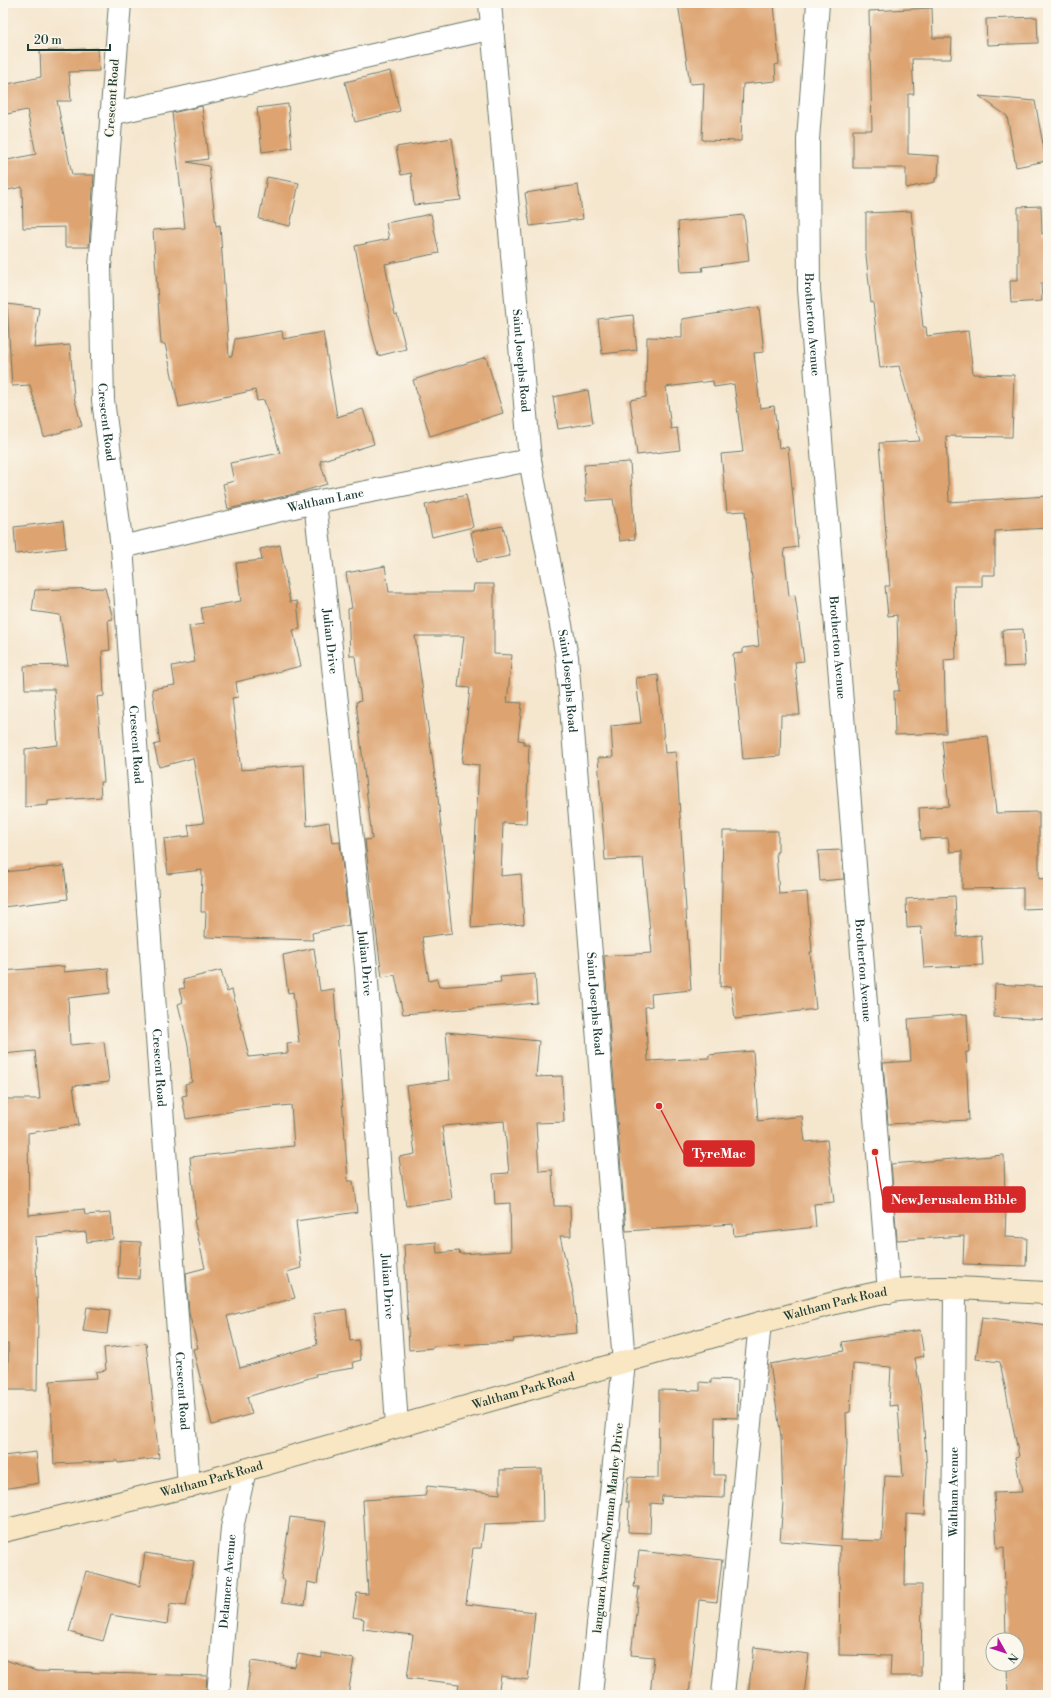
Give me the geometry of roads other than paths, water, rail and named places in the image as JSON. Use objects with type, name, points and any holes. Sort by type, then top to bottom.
[{"type":"main road","name":"Waltham Park Road","points":[[3,1531],[189,1486],[397,1425],[760,1323],[889,1292],[916,1289],[1048,1293]]},
{"type":"street","name":"Crescent Road","points":[[120,3],[100,267],[103,400],[122,547],[189,1486]]},
{"type":"street","name":"Saint Josephs Road","points":[[490,3],[530,460],[568,657],[624,1362]]},
{"type":"street","name":"Brotherton Avenue","points":[[818,3],[808,140],[809,289],[889,1292]]},
{"type":"street","points":[[111,114],[493,28]]},
{"type":"street","name":"Waltham Lane","points":[[122,547],[315,502],[530,460]]},
{"type":"street","name":"Julian Drive","points":[[315,502],[366,968],[397,1425]]},
{"type":"street","name":"Waltham Avenue","points":[[952,1695],[955,1290]]},
{"type":"street","points":[[723,1695],[760,1323]]},
{"type":"street","name":"languard Avenue/Norman Manley Drive","points":[[591,1695],[624,1362]]},
{"type":"street","name":"Delamere Avenue","points":[[218,1695],[232,1528],[245,1470]]},
{"type":"place","name":"TyreMac","points":[[659,1106]]},
{"type":"place","name":"New Jerusalem Bible","points":[[875,1152]]}]
